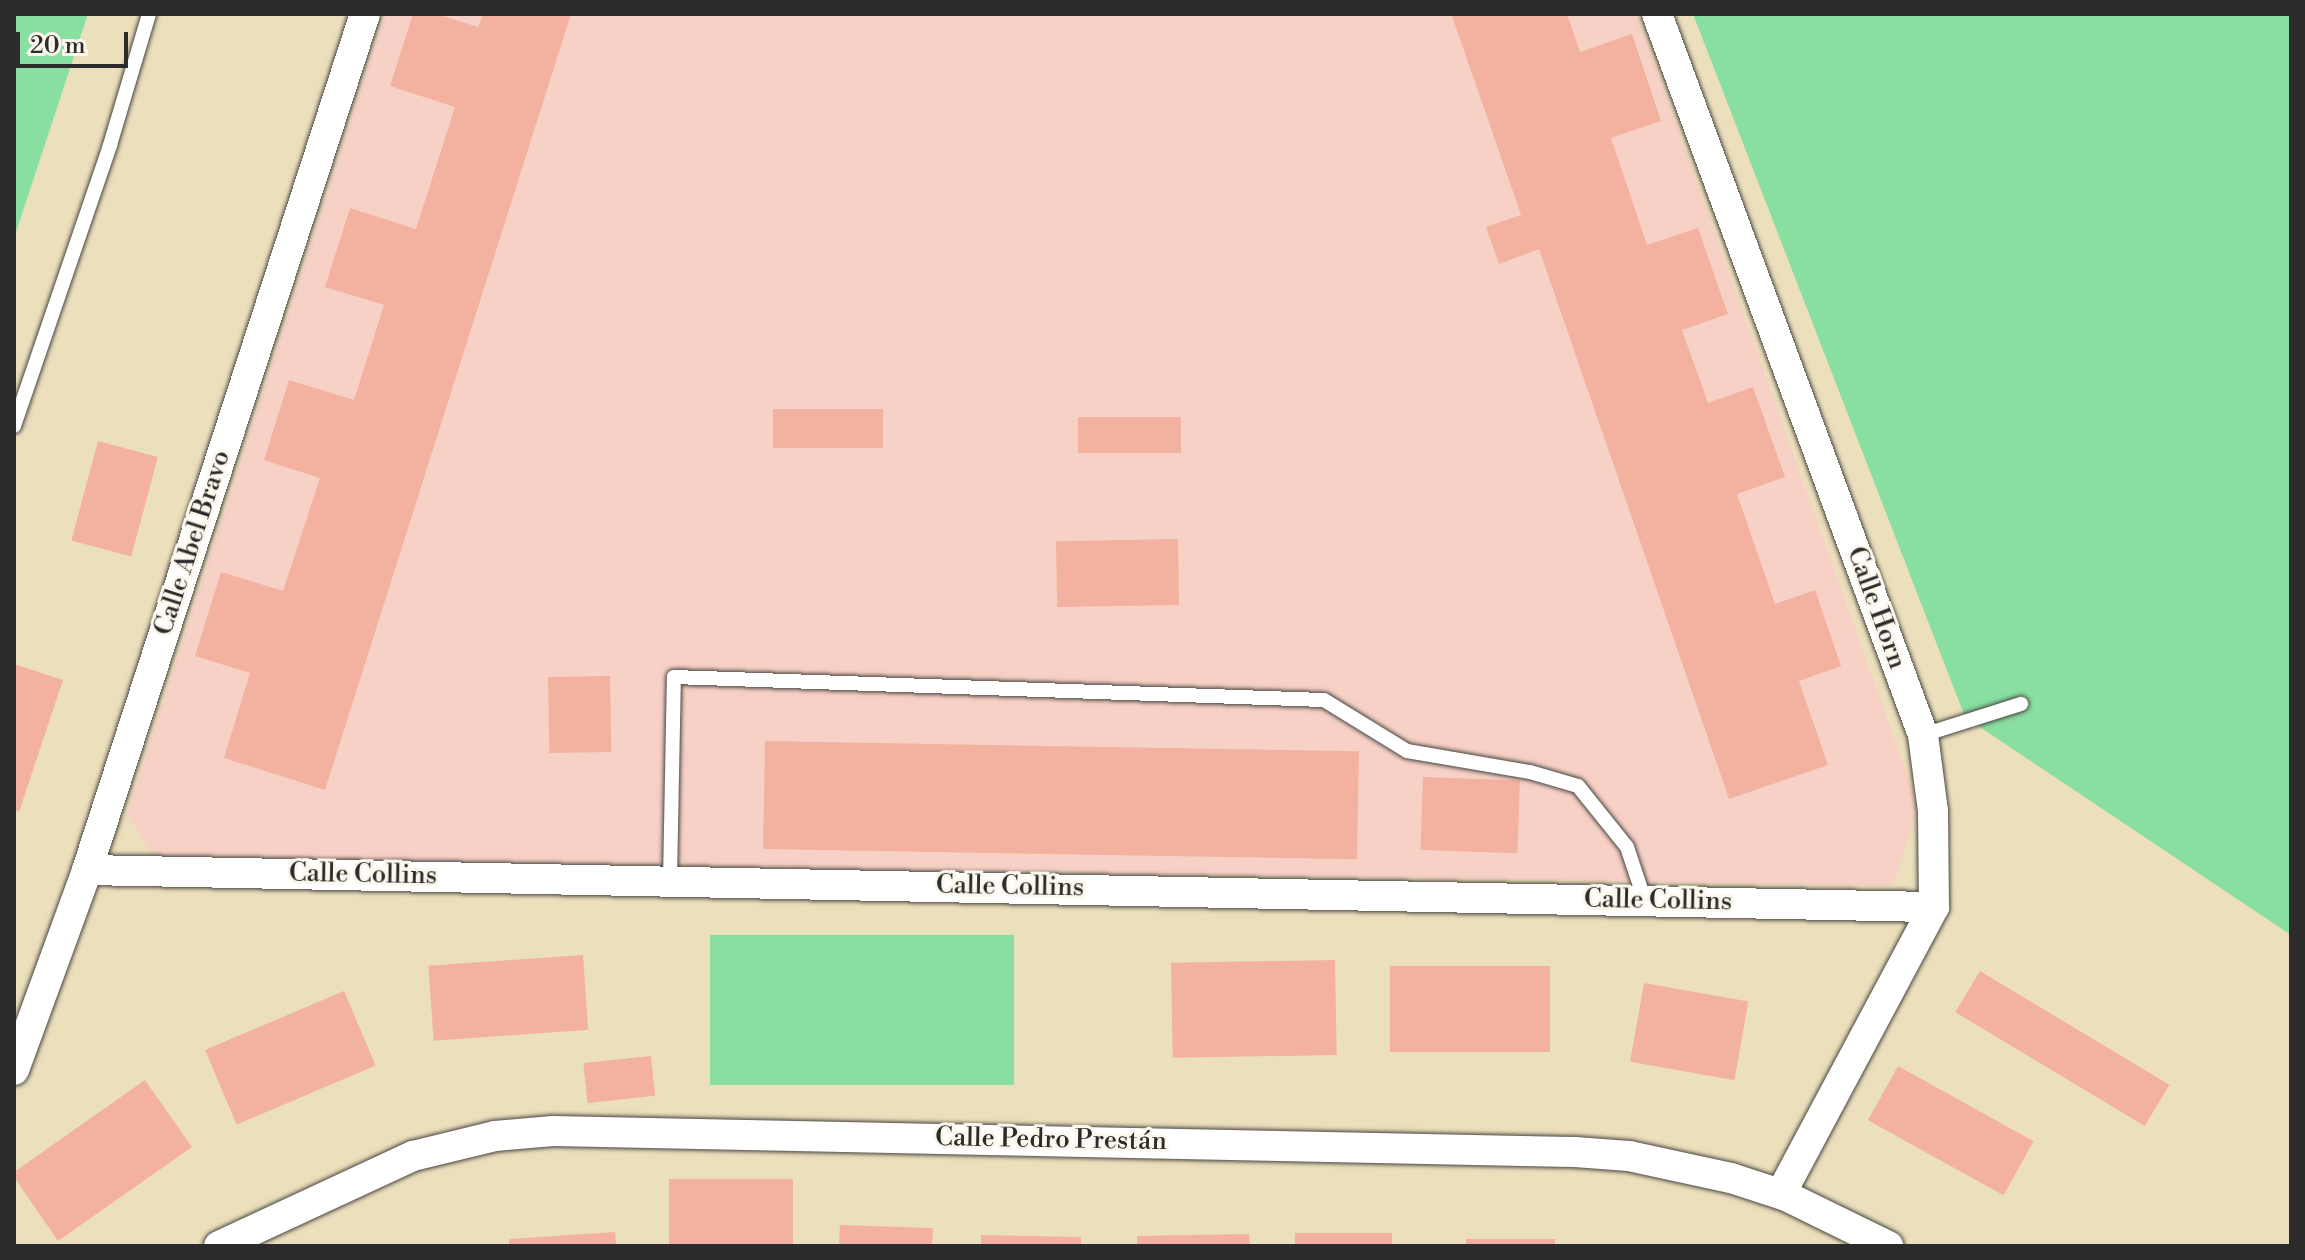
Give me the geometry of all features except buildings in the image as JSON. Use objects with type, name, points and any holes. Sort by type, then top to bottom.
[{"type":"street","name":"Calle Abel Bravo","points":[[14,1070],[87,870],[365,14]]},
{"type":"street","name":"Calle Horn","points":[[1657,14],[1923,735],[1933,811],[1934,907],[1781,1194]]},
{"type":"street","name":"Calle Collins","points":[[87,870],[1934,907]]},
{"type":"street","name":"Calle Pedro Prestán","points":[[219,1246],[413,1156],[495,1136],[553,1131],[1575,1152],[1674,1164],[1781,1194],[1888,1246]]},
{"type":"lane","points":[[14,426],[110,145],[149,14]]},
{"type":"lane","points":[[670,880],[674,677],[1324,700],[1407,751],[1530,772],[1578,786],[1627,847],[1645,901]]},
{"type":"lane","points":[[1923,735],[2021,704]]},
{"type":"shaded area","points":[[385,14],[1637,14],[1918,806],[1893,886],[154,858],[127,814]]},
{"type":"green space","points":[[14,14],[88,14],[14,238]]},
{"type":"green space","points":[[1693,14],[2291,14],[2291,935],[1965,717]]},
{"type":"green space","points":[[710,935],[1014,935],[1014,1085],[710,1085]]}]
